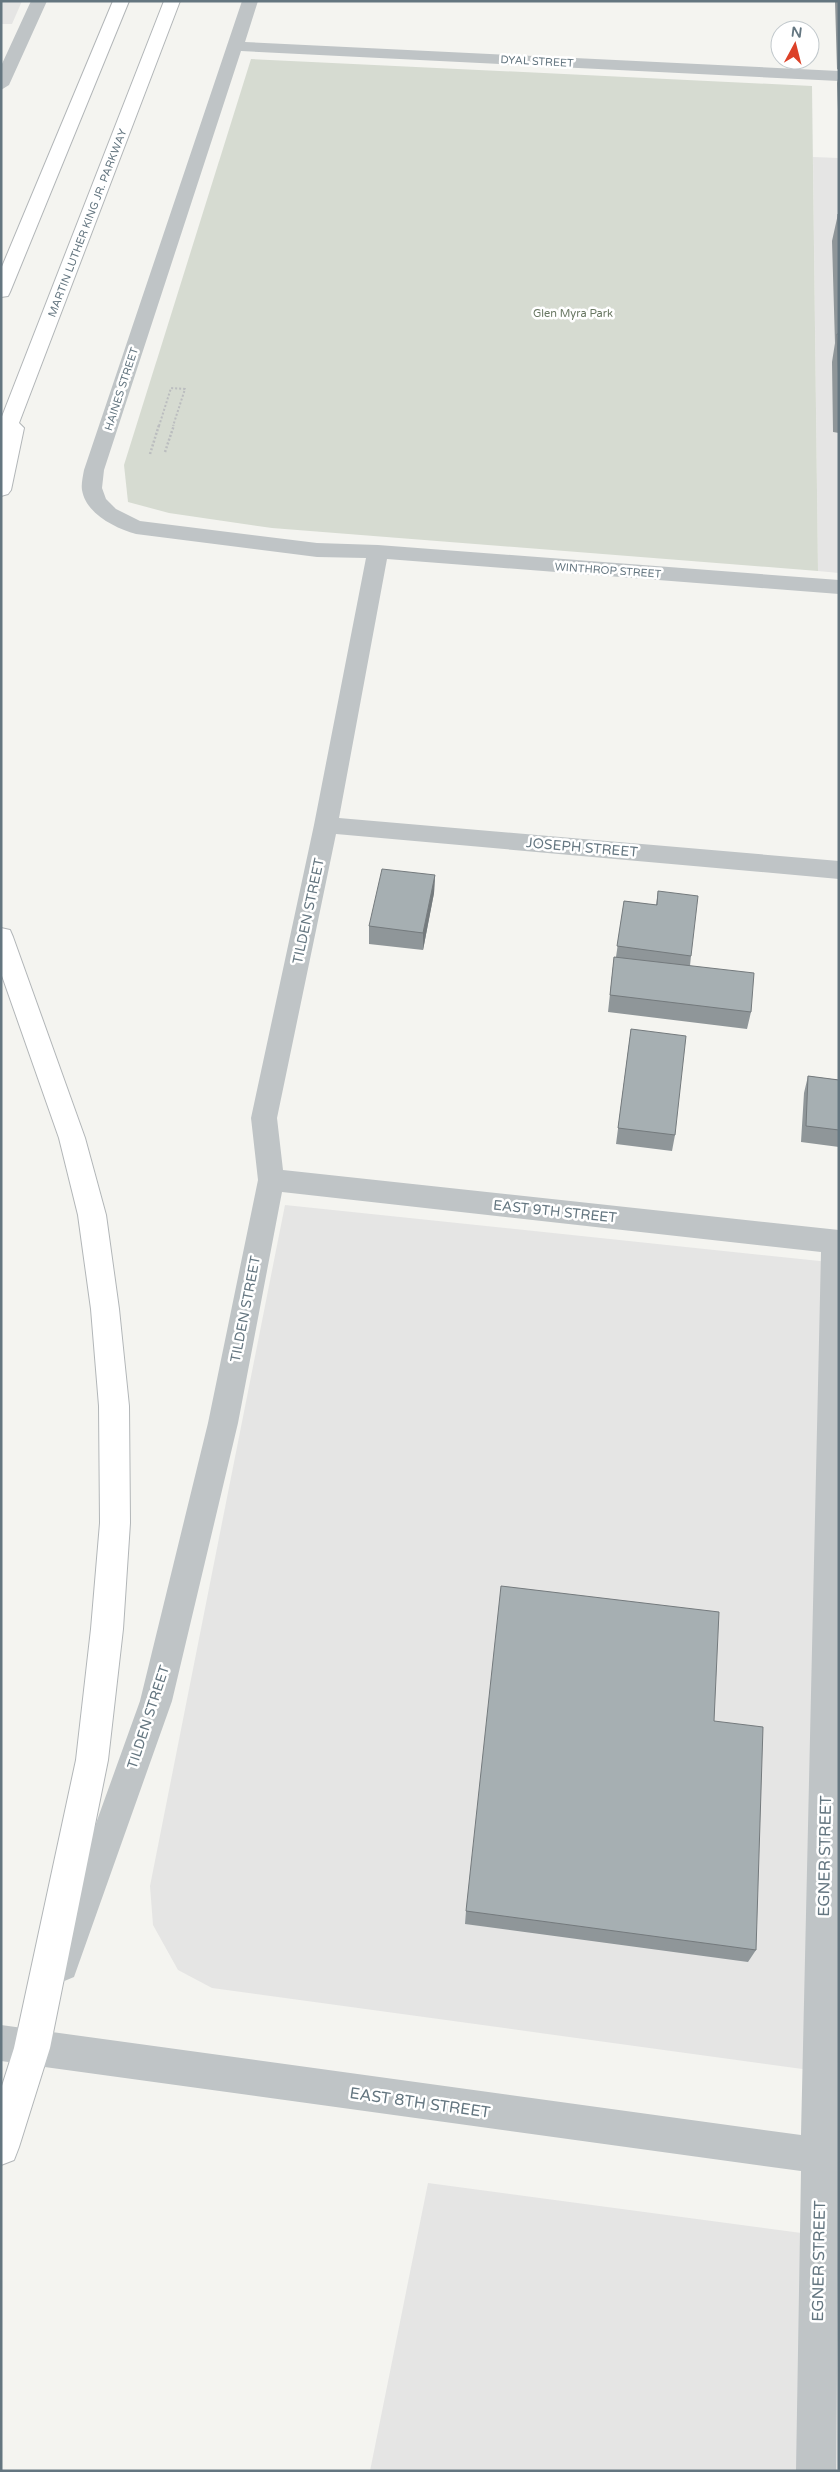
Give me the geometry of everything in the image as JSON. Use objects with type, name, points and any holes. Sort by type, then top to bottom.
[{"type":"highway","points":[[1,292],[121,1]]},
{"type":"highway","name":"MARTIN LUTHER KING JR. PARKWAY","points":[[1,445],[172,1]]},
{"type":"highway","points":[[1,490],[21,394]]},
{"type":"highway","points":[[1,937],[72,1138],[92,1215],[105,1309],[114,1406],[115,1523],[107,1629],[92,1760],[17,2046],[1,2147]]},
{"type":"street","points":[[1,84],[16,34],[39,1]]},
{"type":"street","name":"HAINES STREET","points":[[250,1],[94,470],[92,490],[99,505],[117,520],[136,527],[317,550],[378,552]]},
{"type":"street","name":"DYAL STREET","points":[[236,46],[839,76]]},
{"type":"street","name":"WINTHROP STREET","points":[[378,552],[839,587]]},
{"type":"street","name":"TILDEN STREET","points":[[17,2046],[156,1702],[223,1423],[271,1180],[264,1118],[326,825],[378,552]]},
{"type":"street","name":"JOSEPH STREET","points":[[326,825],[839,870]]},
{"type":"street","name":"EAST 9TH STREET","points":[[271,1180],[837,1242]]},
{"type":"street","name":"EGNER STREET","points":[[816,2471],[829,2157],[837,1242]]},
{"type":"street","name":"EAST 8TH STREET","points":[[17,2046],[829,2157]]},
{"type":"path","points":[[150,454],[172,388],[185,388],[165,452]]},
{"type":"shaded area","points":[[1,1],[22,1],[12,24],[1,24]]},
{"type":"shaded area","points":[[813,157],[839,158],[839,573],[818,571]]},
{"type":"shaded area","points":[[285,1205],[839,1263],[839,2074],[212,1988],[178,1970],[153,1925],[150,1886]]},
{"type":"shaded area","points":[[428,2183],[839,2238],[839,2471],[370,2471]]},
{"type":"green space","name":"Glen Myra Park","points":[[251,59],[812,86],[818,571],[272,528],[169,513],[128,502],[124,465]]},
{"type":"building","points":[[838,214],[839,214],[839,247]]},
{"type":"building","points":[[837,334],[839,334],[839,388]]},
{"type":"building","points":[[382,869],[435,875],[423,933],[369,926]]},
{"type":"building","points":[[658,891],[698,896],[691,956],[617,946],[624,901],[657,905]]},
{"type":"building","points":[[614,957],[754,973],[751,1012],[610,995]]},
{"type":"building","points":[[631,1029],[686,1036],[675,1135],[618,1128]]},
{"type":"building","points":[[808,1076],[839,1080],[839,1130],[806,1126]]},
{"type":"building","points":[[501,1586],[719,1612],[714,1721],[763,1727],[756,1950],[466,1911]]}]
